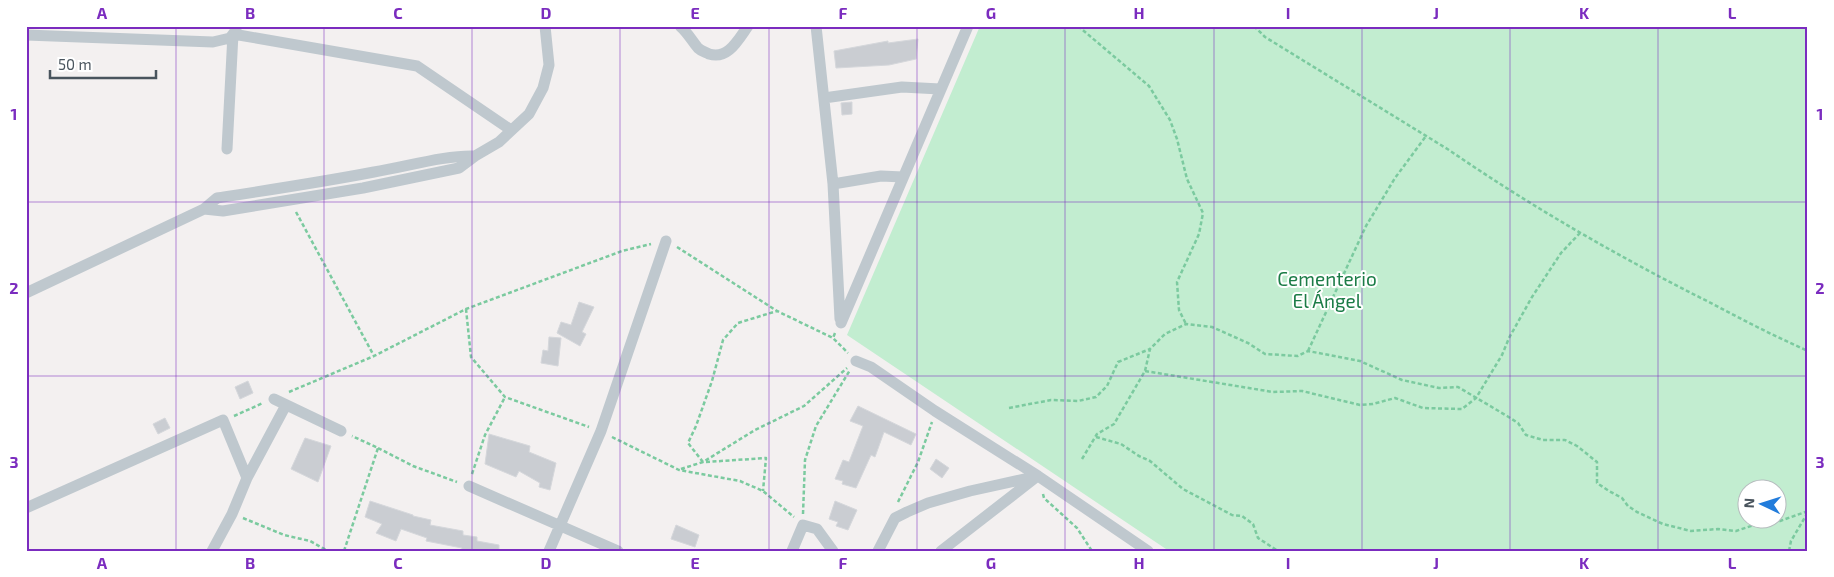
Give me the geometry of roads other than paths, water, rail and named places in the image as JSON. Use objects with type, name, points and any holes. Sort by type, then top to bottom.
[{"type":"street","points":[[204,209],[223,211],[460,168],[475,156],[499,142],[529,114],[543,88],[550,65],[544,26]]},
{"type":"street","points":[[680,26],[688,33],[700,50],[714,56],[725,54],[736,43],[748,26]]},
{"type":"street","points":[[816,26],[834,184],[841,323],[968,26]]},
{"type":"street","points":[[235,30],[417,66],[511,130]]},
{"type":"street","points":[[26,35],[213,42],[224,40],[235,30]]},
{"type":"street","points":[[227,149],[235,30]]},
{"type":"street","points":[[824,98],[902,87],[940,90]]},
{"type":"street","points":[[26,294],[204,209],[216,198],[361,175],[455,156],[475,156]]},
{"type":"street","points":[[834,184],[881,176],[903,177]]},
{"type":"street","points":[[549,551],[601,432],[666,240]]},
{"type":"street","points":[[856,360],[1038,476],[1148,551]]},
{"type":"street","points":[[274,399],[341,431]]},
{"type":"street","points":[[212,551],[232,514],[247,478],[286,405]]},
{"type":"street","points":[[26,508],[223,420],[247,478]]},
{"type":"street","points":[[878,551],[895,518],[928,503],[970,491],[1038,476]]},
{"type":"street","points":[[941,551],[955,547],[1038,476]]},
{"type":"street","points":[[469,486],[618,551]]},
{"type":"street","points":[[792,551],[803,524],[817,530],[833,551]]},
{"type":"park label","name":"Cementerio El Ángel","points":[[1327,289]]}]
